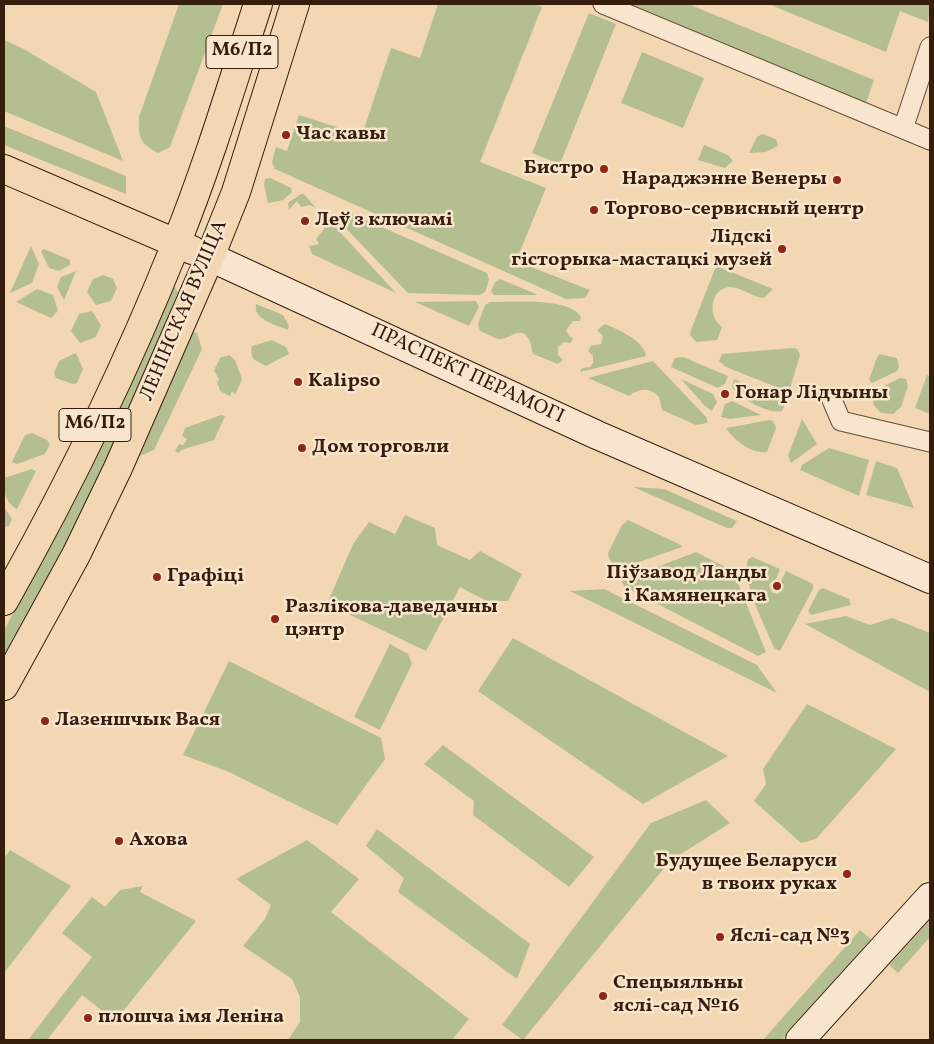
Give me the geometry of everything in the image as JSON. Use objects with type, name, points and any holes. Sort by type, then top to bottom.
[{"type":"main road","name":"ЛЕНІНСКАЯ ВУЛІЦА","points":[[4,601],[86,447],[176,244],[200,179],[258,4]]},
{"type":"main road","name":"ЛЕНІНСКАЯ ВУЛІЦА","points":[[4,686],[76,555],[114,477],[210,257],[236,192],[295,4]]},
{"type":"main road","name":"ПРАСПЕКТ ПЕРАМОГІ","points":[[4,169],[210,257],[597,436],[930,579]]},
{"type":"main road","points":[[800,1040],[930,897]]},
{"type":"street","points":[[603,4],[930,140]]},
{"type":"street","points":[[903,129],[930,47]]},
{"type":"street","points":[[832,400],[841,421],[930,442]]},
{"type":"green space","points":[[179,4],[223,4],[170,147],[158,153],[147,146],[141,139],[139,117]]},
{"type":"green space","points":[[438,4],[534,4],[542,7],[480,162],[546,188],[516,261],[590,290],[585,298],[566,299],[275,169],[272,162],[276,147],[287,151],[299,115],[362,135],[391,48],[420,58]]},
{"type":"green space","points":[[618,4],[688,4],[874,80],[864,109]]},
{"type":"green space","points":[[768,4],[930,4],[928,22],[900,11],[886,52]]},
{"type":"green space","points":[[589,13],[616,24],[560,164],[532,153]]},
{"type":"green space","points":[[4,40],[22,48],[96,92],[123,161],[4,111]]},
{"type":"green space","points":[[642,52],[704,78],[683,128],[621,103]]},
{"type":"green space","points":[[4,126],[126,176],[126,194],[4,145]]},
{"type":"green space","points":[[762,134],[776,139],[778,146],[766,152],[749,153],[757,137]]},
{"type":"green space","points":[[704,145],[728,155],[733,161],[725,168],[698,160]]},
{"type":"green space","points":[[270,178],[291,188],[292,192],[283,200],[268,203],[264,184],[265,179]]},
{"type":"green space","points":[[304,194],[316,208],[310,205],[301,207],[297,201],[289,210],[288,203]]},
{"type":"green space","points":[[345,211],[487,273],[489,280],[485,292],[479,295],[408,293],[336,218],[338,214]]},
{"type":"green space","points":[[328,219],[396,293],[312,254],[309,246],[319,244],[316,239],[324,229],[325,220]]},
{"type":"green space","points":[[31,246],[39,264],[32,283],[10,293]]},
{"type":"green space","points":[[44,249],[70,260],[70,265],[59,271],[49,268],[41,251]]},
{"type":"green space","points":[[716,266],[773,289],[764,298],[733,287],[722,289],[714,298],[713,304],[714,317],[722,327],[717,340],[696,342],[690,335],[691,330]]},
{"type":"green space","points":[[76,271],[64,300],[57,287],[61,277]]},
{"type":"green space","points":[[103,275],[113,279],[117,288],[111,301],[96,305],[87,292],[93,279]]},
{"type":"green space","points":[[500,279],[537,295],[494,295],[491,291],[495,282]]},
{"type":"green space","points":[[174,286],[178,292],[100,478],[60,558],[4,661],[4,630],[89,473]]},
{"type":"green space","points":[[37,289],[53,295],[58,311],[51,318],[16,302]]},
{"type":"green space","points":[[476,301],[479,307],[469,326],[415,302]]},
{"type":"green space","points":[[526,301],[553,303],[575,311],[581,317],[580,321],[573,321],[566,330],[569,336],[573,338],[571,343],[564,342],[558,347],[558,355],[563,360],[558,364],[533,354],[530,342],[523,333],[499,339],[480,331],[478,324],[485,305],[490,302]]},
{"type":"green space","points":[[256,304],[283,315],[289,326],[288,330],[262,318],[256,310]]},
{"type":"green space","points":[[92,311],[101,325],[96,337],[80,343],[71,331],[79,314]]},
{"type":"green space","points":[[605,324],[623,332],[636,341],[641,345],[646,356],[580,372],[582,368],[590,367],[593,363],[593,356],[588,351],[591,346],[601,344],[603,336],[597,330]]},
{"type":"green space","points":[[192,331],[197,333],[202,349],[154,450],[140,456]]},
{"type":"green space","points":[[272,340],[286,347],[289,354],[266,366],[253,359],[252,346]]},
{"type":"green space","points":[[797,349],[800,355],[789,392],[726,367],[719,361],[722,354]]},
{"type":"green space","points":[[76,353],[83,369],[77,383],[73,384],[56,378],[54,373],[59,361]]},
{"type":"green space","points":[[880,354],[897,358],[899,367],[897,371],[872,383],[869,380],[877,357]]},
{"type":"green space","points":[[229,355],[235,360],[242,379],[235,395],[232,391],[230,396],[220,391],[217,382],[219,380],[214,370],[220,358]]},
{"type":"green space","points":[[683,357],[728,376],[725,384],[718,388],[671,367],[675,358]]},
{"type":"green space","points":[[653,361],[707,418],[707,423],[696,425],[662,410],[659,397],[648,390],[637,391],[629,396],[588,378]]},
{"type":"green space","points":[[927,375],[930,376],[930,414],[915,408]]},
{"type":"green space","points":[[900,378],[906,379],[908,386],[901,407],[893,414],[881,413],[873,404],[876,390]]},
{"type":"green space","points":[[681,379],[713,394],[717,402],[712,411],[705,406]]},
{"type":"green space","points":[[734,379],[782,400],[785,404],[782,411],[776,412],[762,408],[741,396],[732,387]]},
{"type":"green space","points":[[732,401],[761,415],[730,419],[721,417],[725,404]]},
{"type":"green space","points":[[221,415],[225,416],[214,440],[181,450],[179,453],[175,451],[179,444],[183,445],[187,439],[182,436],[185,428]]},
{"type":"green space","points":[[802,419],[817,444],[791,463],[788,456]]},
{"type":"green space","points":[[769,420],[773,421],[776,428],[767,452],[749,449],[734,438],[726,428]]},
{"type":"green space","points":[[32,433],[47,440],[50,444],[45,454],[17,464],[12,462],[25,435]]},
{"type":"green space","points":[[829,448],[869,460],[859,496],[800,470],[802,465]]},
{"type":"green space","points":[[876,461],[897,468],[914,508],[866,495]]},
{"type":"green space","points":[[32,469],[36,471],[17,509],[8,500],[5,492],[4,478]]},
{"type":"green space","points":[[633,487],[664,489],[737,521],[732,528],[727,528]]},
{"type":"green space","points":[[4,507],[12,519],[9,526],[4,527]]},
{"type":"green space","points":[[405,515],[435,528],[437,545],[470,560],[480,551],[522,574],[508,601],[487,601],[460,587],[426,651],[327,604],[353,544],[369,522],[395,534]]},
{"type":"green space","points":[[628,520],[682,547],[625,567],[616,566],[611,562],[608,553],[622,525]]},
{"type":"green space","points":[[696,552],[733,571],[766,652],[758,656],[625,587],[621,581]]},
{"type":"green space","points":[[752,557],[780,569],[776,579],[769,586],[772,592],[777,594],[782,591],[784,586],[781,581],[786,571],[813,584],[813,589],[780,651],[774,648],[751,591],[747,568],[748,559]]},
{"type":"green space","points":[[823,588],[849,599],[851,605],[811,615],[808,611],[819,590]]},
{"type":"green space","points":[[604,589],[757,665],[777,693],[570,591]]},
{"type":"green space","points":[[846,616],[870,625],[892,618],[930,633],[930,692],[805,624]]},
{"type":"green space","points":[[513,638],[728,756],[643,804],[478,691]]},
{"type":"green space","points":[[390,644],[408,654],[412,664],[380,730],[354,717]]},
{"type":"green space","points":[[229,661],[381,738],[385,759],[337,825],[229,772],[183,755]]},
{"type":"green space","points":[[807,704],[896,749],[816,839],[801,843],[754,801],[766,784],[763,769]]},
{"type":"green space","points":[[443,745],[594,857],[569,887],[473,815],[474,801],[424,764]]},
{"type":"green space","points":[[706,800],[730,823],[670,861],[523,1040],[502,1025],[651,823]]},
{"type":"green space","points":[[377,829],[530,944],[517,979],[398,892],[404,878],[366,846]]},
{"type":"green space","points":[[307,840],[359,879],[331,912],[469,1019],[452,1040],[288,1040],[300,1022],[300,997],[292,979],[243,946],[265,919],[271,905],[236,879]]},
{"type":"green space","points":[[10,850],[71,886],[4,973],[4,858]]},
{"type":"green space","points":[[143,886],[140,892],[196,921],[115,1021],[82,995],[47,1040],[28,1040],[92,957],[62,933],[92,897],[105,907],[120,890]]},
{"type":"green space","points":[[930,920],[930,937],[898,973],[889,965]]},
{"type":"green space","points":[[860,930],[872,940],[782,1040],[763,1040]]},
{"type":"place","name":"Час кавы","points":[[286,135]]},
{"type":"place","name":"Бистро","points":[[604,169]]},
{"type":"place","name":"Нараджэнне Венеры","points":[[837,180]]},
{"type":"place","name":"Торгово-сервисный центр","points":[[594,210]]},
{"type":"place","name":"Леў з ключамі","points":[[305,221]]},
{"type":"place","name":"Лідскі гісторыка-мастацкі музей","points":[[782,249]]},
{"type":"place","name":"Kalipso","points":[[298,382]]},
{"type":"place","name":"Гонар Лідчыны","points":[[725,394]]},
{"type":"place","name":"Дом торговли","points":[[302,448]]},
{"type":"place","name":"Графіці","points":[[157,577]]},
{"type":"place","name":"Піўзавод Ланды і Камянецкага","points":[[777,586]]},
{"type":"place","name":"Разлікова-даведачны цэнтр","points":[[275,619]]},
{"type":"place","name":"Лазеншчык Вася","points":[[45,721]]},
{"type":"place","name":"Ахова","points":[[119,841]]},
{"type":"place","name":"Будущее Беларуси в твоих руках","points":[[847,874]]},
{"type":"place","name":"Яслі-сад №3","points":[[720,937]]},
{"type":"place","name":"Спецыяльны яслі-сад №16","points":[[603,996]]},
{"type":"place","name":"плошча імя Леніна","points":[[88,1018]]}]
